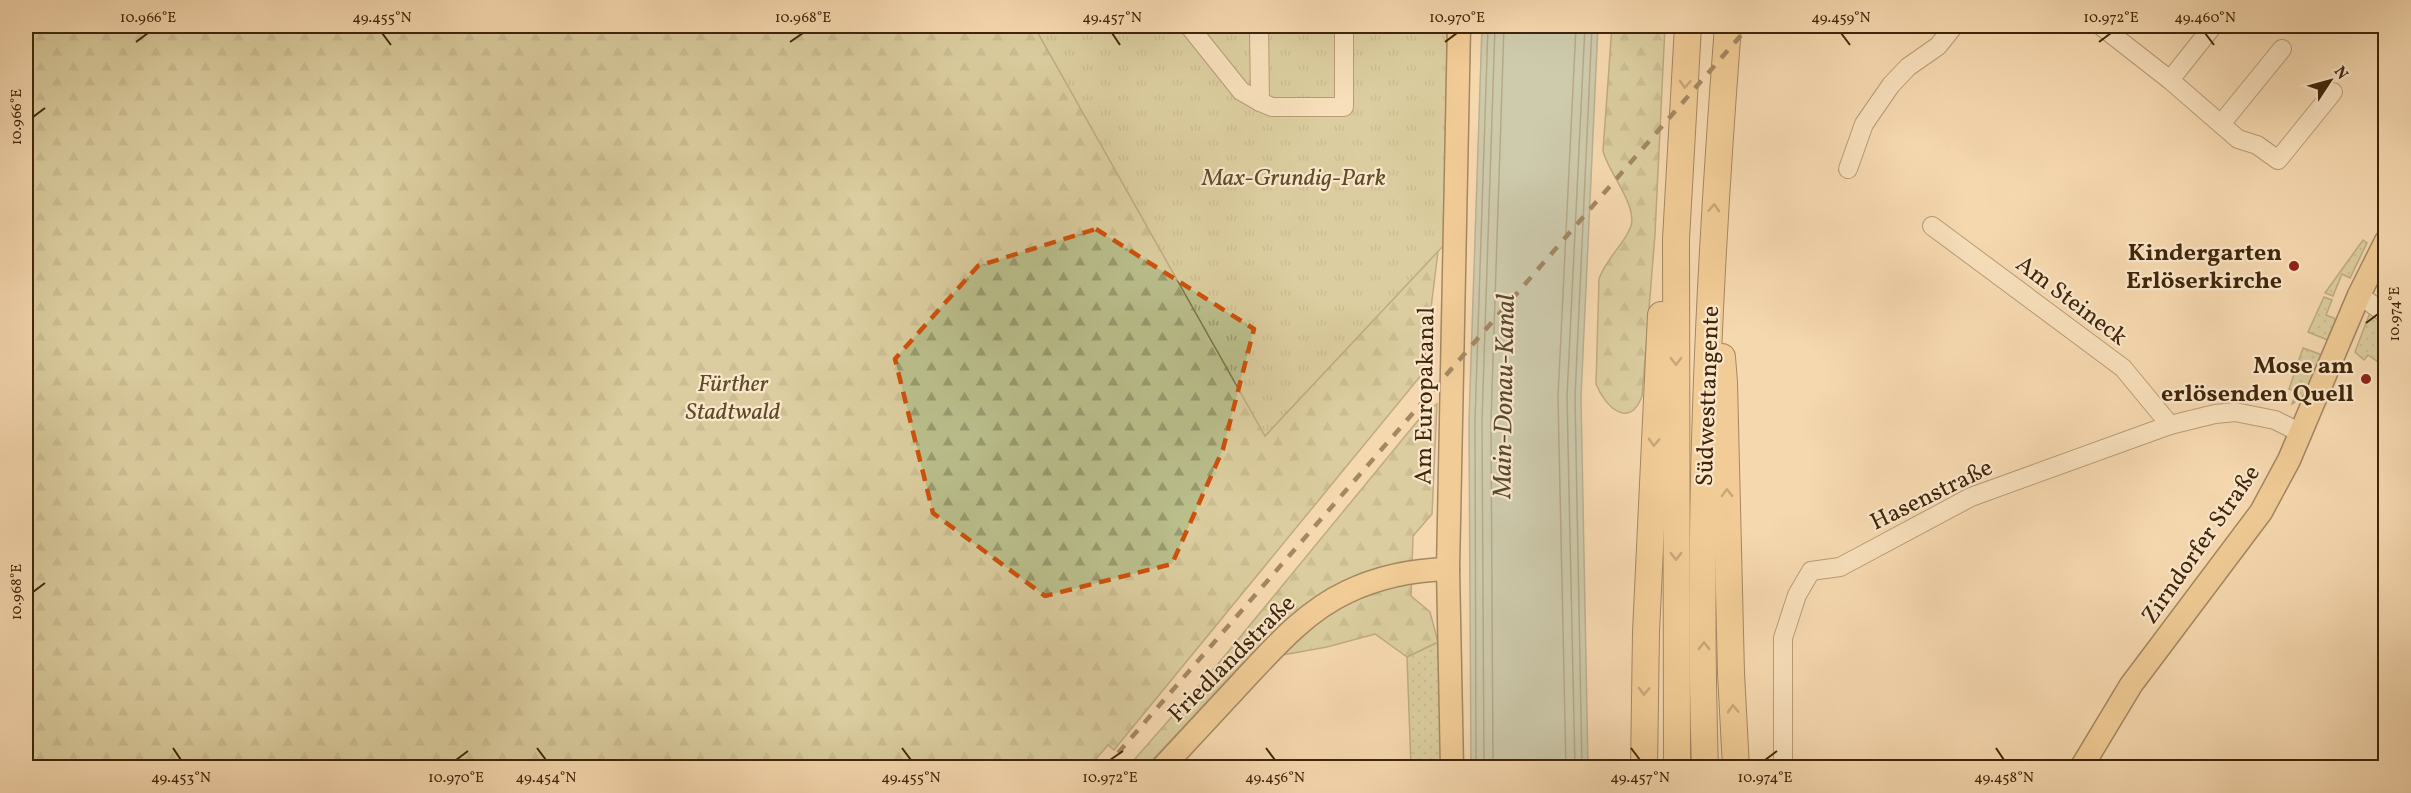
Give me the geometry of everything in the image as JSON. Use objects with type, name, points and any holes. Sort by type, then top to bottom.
[{"type":"highway","name":"Südwesttangente","points":[[1677,768],[1676,239],[1688,26]]},
{"type":"highway","name":"Südwesttangente","points":[[1705,768],[1703,496],[1711,267],[1728,26]]},
{"type":"highway","points":[[1644,768],[1646,632],[1661,303],[1667,266],[1676,239]]},
{"type":"highway","points":[[1711,267],[1724,382],[1731,673],[1736,768]]},
{"type":"main road","name":"Am Europakanal","points":[[1452,768],[1448,569],[1459,26]]},
{"type":"main road","name":"Zirndorfer Straße","points":[[2081,768],[2131,685],[2261,512],[2301,433],[2359,295],[2385,241]]},
{"type":"main road","name":"Friedlandstraße","points":[[1162,768],[1282,638],[1313,613],[1346,592],[1394,575],[1448,569]]},
{"type":"street","points":[[1190,26],[1241,91],[1272,107],[1344,107],[1344,26]]},
{"type":"street","points":[[1259,26],[1260,102]]},
{"type":"street","points":[[1848,169],[1864,124],[1892,85],[1908,67],[1938,46],[1954,26]]},
{"type":"street","points":[[2101,26],[2238,139],[2257,145],[2278,160],[2333,92]]},
{"type":"street","points":[[2169,80],[2212,26]]},
{"type":"street","points":[[2222,124],[2282,49]]},
{"type":"street","name":"Am Steineck","points":[[1932,226],[2123,368],[2170,425]]},
{"type":"street","points":[[2359,295],[2385,314]]},
{"type":"street","name":"Hasenstraße","points":[[1783,768],[1784,638],[1797,595],[1811,571],[1840,567],[1971,497],[2170,425],[2235,412],[2255,414],[2275,420],[2301,433]]},
{"type":"highlighted area","points":[[1096,229],[1254,329],[1223,449],[1172,564],[1045,596],[933,513],[895,359],[978,266]]},
{"type":"green space","name":"Fürther Stadtwald","points":[[26,26],[1041,26],[1440,235],[1423,373],[1114,750],[1108,745],[1089,767],[26,767]]},
{"type":"green space","name":"Max-Grundig-Park","points":[[1034,26],[1447,26],[1445,244],[1265,436]]},
{"type":"green space","points":[[1612,26],[1665,26],[1655,234],[1642,396],[1631,412],[1625,413],[1611,407],[1596,384],[1599,279],[1606,264],[1628,233],[1632,217],[1626,198],[1603,151]]},
{"type":"green space","points":[[2363,240],[2367,243],[2350,278],[2342,274],[2333,296],[2325,293]]},
{"type":"green space","points":[[2324,297],[2332,300],[2326,315],[2334,318],[2337,324],[2330,341],[2308,332]]},
{"type":"green space","points":[[2371,310],[2385,320],[2385,352],[2378,362],[2368,355],[2364,360],[2355,352]]},
{"type":"green space","points":[[2303,348],[2325,356],[2305,395],[2292,404],[2296,392],[2289,389]]},
{"type":"green space","points":[[1437,404],[1432,514],[1413,536],[1411,596],[1430,612],[1438,642],[1407,657],[1375,634],[1327,647],[1244,662],[1146,767],[1127,768],[1218,664],[1420,418]]},
{"type":"green space","points":[[1438,642],[1442,767],[1411,767],[1407,657]]},
{"type":"water","name":"Main-Donau-Kanal","points":[[1482,26],[1598,26],[1581,397],[1588,767],[1471,767],[1469,421]]},
{"type":"railway","points":[[1105,768],[1749,26]]},
{"type":"place","name":"Kindergarten Erlöserkirche","points":[[2294,266]]},
{"type":"place","name":"Mose am erlösenden Quell","points":[[2366,379]]}]
